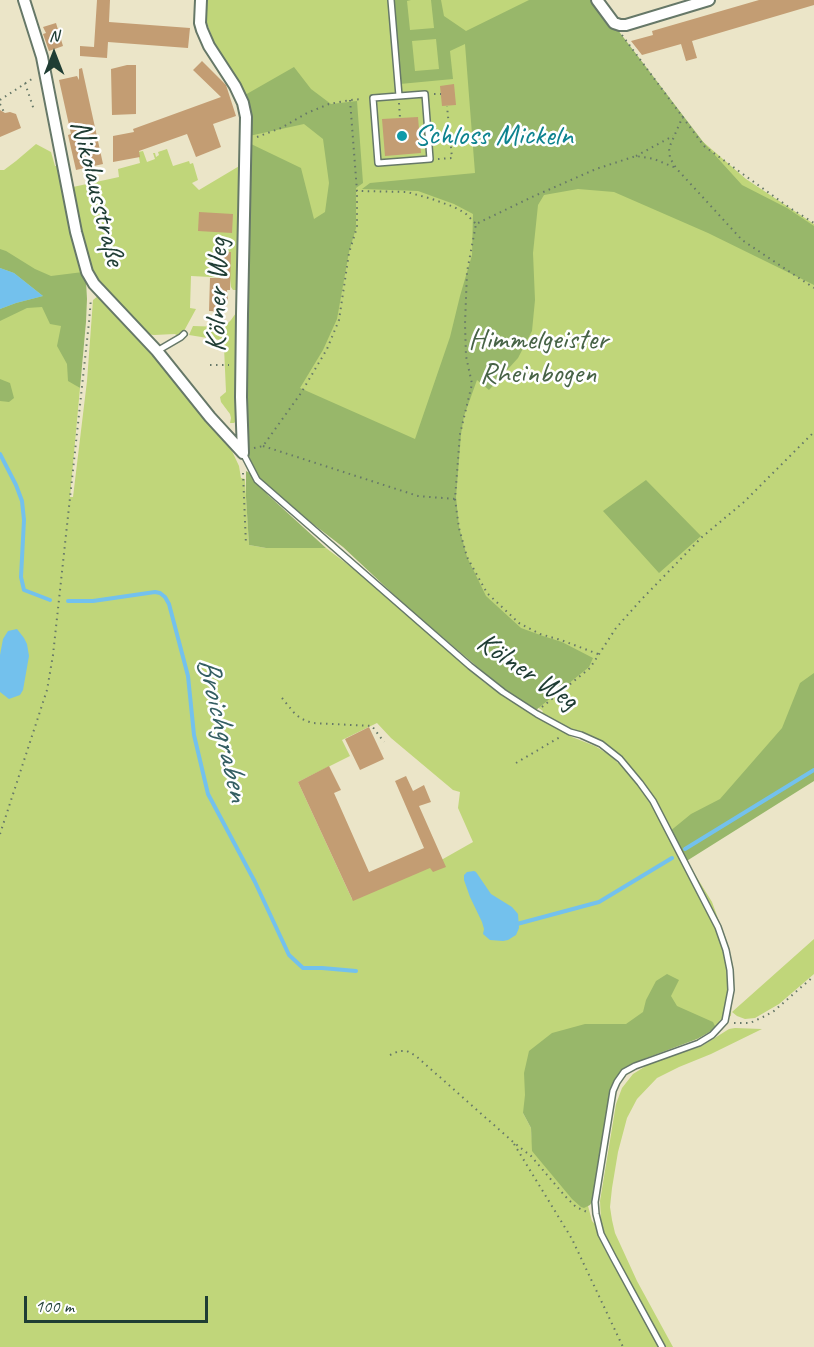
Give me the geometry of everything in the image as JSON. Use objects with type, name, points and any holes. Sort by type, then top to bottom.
[{"type":"street","name":"Nikolausstraße","points":[[24,0],[42,57],[76,232],[87,272],[94,284],[157,351],[243,453]]},
{"type":"street","name":"Kölner Weg","points":[[201,0],[202,30],[209,46],[235,86],[243,103],[246,117],[241,365],[243,453]]},
{"type":"street","points":[[597,0],[614,23],[620,25],[710,0]]},
{"type":"lane","points":[[391,0],[399,96]]},
{"type":"lane","points":[[425,94],[429,159],[378,163],[373,98],[399,96],[425,94]]},
{"type":"lane","points":[[157,351],[184,334]]},
{"type":"lane","name":"Kölner Weg","points":[[243,453],[256,480],[470,666],[537,714],[570,732],[601,744],[620,759],[653,801],[718,927],[726,950],[732,990],[725,1021]]},
{"type":"lane","points":[[662,1347],[601,1234],[596,1214],[613,1091],[624,1072],[699,1043],[712,1035],[725,1021]]},
{"type":"path","points":[[614,23],[704,146],[814,223]]},
{"type":"path","points":[[5,114],[0,102],[25,83],[45,73]]},
{"type":"path","points":[[25,83],[34,110]]},
{"type":"path","points":[[245,140],[281,128],[329,104],[373,98]]},
{"type":"path","points":[[246,545],[243,453],[263,446],[301,393],[327,349],[339,320],[350,253],[357,227],[357,190],[350,100]]},
{"type":"path","points":[[429,159],[452,158],[447,106]]},
{"type":"path","points":[[400,112],[400,118]]},
{"type":"path","points":[[683,116],[669,148],[670,158],[676,168],[742,240],[814,288]]},
{"type":"path","points":[[476,224],[596,168],[636,156],[675,135]]},
{"type":"path","points":[[636,156],[654,159],[676,168]]},
{"type":"path","points":[[357,190],[407,192],[432,199],[465,213],[476,224]]},
{"type":"path","points":[[476,224],[467,272],[465,324],[466,356],[472,384],[460,434],[455,499],[459,528],[467,557],[487,593],[519,623],[540,634],[598,654]]},
{"type":"path","points":[[0,834],[47,690],[53,655],[86,358],[90,299],[94,284]]},
{"type":"path","points":[[210,366],[241,365]]},
{"type":"path","points":[[537,714],[543,706],[590,668],[616,628],[678,561],[702,537],[744,502],[814,432]]},
{"type":"path","points":[[263,446],[418,496],[455,499]]},
{"type":"path","points":[[282,698],[302,720],[312,723],[372,726],[384,742]]},
{"type":"path","points":[[516,763],[562,736]]},
{"type":"path","points":[[725,1021],[739,1024],[750,1023],[763,1017],[774,1011],[814,976]]},
{"type":"path","points":[[390,1055],[399,1051],[407,1051],[416,1056],[531,1156],[576,1207],[596,1214]]},
{"type":"path","points":[[512,1141],[572,1239],[623,1347]]},
{"type":"green space","name":"Himmelgeister Rheinbogen","points":[[205,0],[583,0],[694,134],[746,179],[814,224],[814,774],[683,855],[712,902],[727,943],[733,966],[731,1016],[720,1020],[716,1028],[698,1038],[586,1081],[523,1113],[531,1128],[532,1141],[587,1202],[592,1221],[605,1250],[659,1347],[0,1347],[0,170],[4,170],[36,144],[51,152],[55,166],[58,166],[61,174],[83,272],[76,385],[80,388],[70,497],[73,497],[87,381],[93,300],[101,296],[126,322],[232,451],[239,466],[241,478],[245,479],[249,545],[266,548],[326,548],[359,573],[485,683],[572,737],[595,746],[618,763],[622,760],[601,743],[542,713],[543,711],[515,692],[326,531],[249,143],[253,115],[245,95],[214,42],[204,8]],"holes":[[[377,723],[391,738],[453,790],[460,792],[458,808],[473,842],[443,859],[352,899],[298,782],[350,756],[342,740]]]},
{"type":"green space","points":[[394,0],[411,0],[407,1],[410,30],[434,28],[431,0],[441,0],[444,16],[466,31],[529,0],[595,0],[704,143],[742,185],[787,208],[814,226],[814,285],[708,233],[614,192],[578,189],[544,195],[538,205],[533,253],[535,300],[532,331],[518,358],[489,390],[477,380],[464,416],[456,497],[459,527],[467,557],[486,596],[521,628],[562,642],[593,658],[589,667],[536,710],[501,687],[406,606],[343,547],[256,476],[246,448],[244,425],[249,143],[301,168],[314,219],[325,212],[329,183],[323,139],[304,124],[249,136],[248,102],[245,95],[294,67],[311,89],[331,104],[357,101],[363,183],[356,188],[356,228],[349,252],[337,319],[323,350],[300,388],[415,439],[450,337],[472,255],[473,214],[454,204],[418,191],[362,189],[370,183],[475,173],[465,44],[450,51],[453,79],[400,84]],"holes":[[[436,39],[439,69],[415,71],[412,41]]]},
{"type":"green space","points":[[167,149],[173,166],[189,161],[190,164],[193,163],[198,180],[192,183],[199,190],[241,165],[243,290],[233,290],[230,278],[191,276],[190,308],[196,309],[184,331],[178,336],[175,334],[146,334],[103,288],[89,264],[73,199],[73,187],[119,177],[118,169],[140,163],[138,152],[143,151],[147,162],[155,159],[153,153],[156,157],[159,155],[158,152]]},
{"type":"green space","points":[[0,249],[51,276],[83,272],[87,299],[80,388],[68,381],[67,364],[57,346],[61,326],[50,324],[42,307],[27,308],[0,321],[0,309],[43,296],[14,273],[0,268]]},
{"type":"green space","points":[[238,310],[237,420],[230,423],[230,414],[220,397],[226,392],[224,347],[220,340],[189,335],[193,326],[224,327]]},
{"type":"green space","points":[[0,379],[10,383],[14,398],[9,402],[0,401]]},
{"type":"green space","points":[[246,471],[268,495],[326,548],[266,548],[249,545]]},
{"type":"green space","points":[[646,480],[701,536],[659,573],[603,511]]},
{"type":"green space","points":[[814,673],[814,781],[685,862],[669,832],[691,814],[720,799],[782,728],[800,683]]},
{"type":"green space","points":[[814,939],[814,974],[779,1004],[755,1018],[745,1019],[732,1012]]},
{"type":"green space","points":[[667,974],[679,980],[671,996],[677,1006],[713,1022],[716,1028],[697,1039],[646,1058],[616,1081],[593,1200],[590,1205],[581,1207],[532,1151],[531,1128],[523,1113],[524,1073],[529,1051],[552,1033],[585,1024],[626,1024],[643,1012],[646,1000],[656,981]]},
{"type":"green space","points":[[729,1029],[762,1029],[657,1078],[637,1099],[627,1118],[618,1152],[610,1207],[615,1233],[637,1281],[673,1347],[666,1347],[616,1257],[605,1235],[601,1220],[600,1201],[616,1104],[622,1088],[633,1074],[649,1064],[702,1046]]},
{"type":"water","points":[[0,268],[14,273],[43,296],[0,309]]},
{"type":"water","points":[[17,629],[27,644],[29,656],[23,690],[20,695],[9,699],[0,692],[0,655],[3,639],[8,631]]},
{"type":"water","points":[[474,871],[491,894],[512,907],[518,914],[519,928],[516,935],[508,940],[490,940],[483,934],[482,922],[464,880],[467,872]]},
{"type":"building","points":[[97,0],[110,0],[109,22],[190,28],[188,48],[108,42],[107,58],[80,56],[80,46],[94,47]]},
{"type":"building","points":[[759,0],[814,0],[814,5],[692,41],[697,58],[686,61],[681,44],[642,55],[631,41],[653,35],[652,31]]},
{"type":"building","points":[[56,23],[63,46],[49,51],[43,27]]},
{"type":"building","points":[[202,61],[226,85],[236,116],[213,124],[221,147],[196,157],[187,134],[139,151],[140,157],[113,162],[113,136],[134,132],[133,129],[221,97],[193,70]]},
{"type":"building","points":[[136,65],[136,114],[112,115],[111,69]]},
{"type":"building","points":[[82,68],[103,164],[76,170],[59,80],[77,76],[79,80],[79,69]]},
{"type":"building","points":[[454,84],[456,105],[442,106],[440,86]]},
{"type":"building","points":[[0,110],[16,114],[21,128],[0,137]]},
{"type":"building","name":"Schloss Mickeln","points":[[418,117],[421,153],[385,156],[382,119]]},
{"type":"building","points":[[199,212],[233,214],[232,233],[198,231]]},
{"type":"building","points":[[221,252],[231,252],[230,290],[227,290],[226,312],[209,311],[210,278],[220,278]]},
{"type":"building","points":[[369,727],[384,759],[360,770],[345,739]]},
{"type":"building","points":[[329,766],[341,790],[334,793],[369,872],[424,848],[395,781],[406,776],[413,791],[424,785],[431,802],[419,806],[446,867],[433,872],[430,868],[353,901],[298,782]]},
{"type":"waterway","name":"Broichgraben","points":[[0,454],[22,501],[24,520],[21,577],[24,590],[50,600]]},
{"type":"waterway","name":"Broichgraben","points":[[68,601],[93,601],[155,592],[165,597],[169,604],[188,676],[194,735],[208,794],[255,882],[289,955],[303,968],[356,971]]},
{"type":"waterway","name":"Broichgraben","points":[[685,849],[814,770]]},
{"type":"waterway","name":"Broichgraben","points":[[517,924],[599,902],[672,858]]},
{"type":"place","name":"Schloss Mickeln","points":[[402,136]]}]
